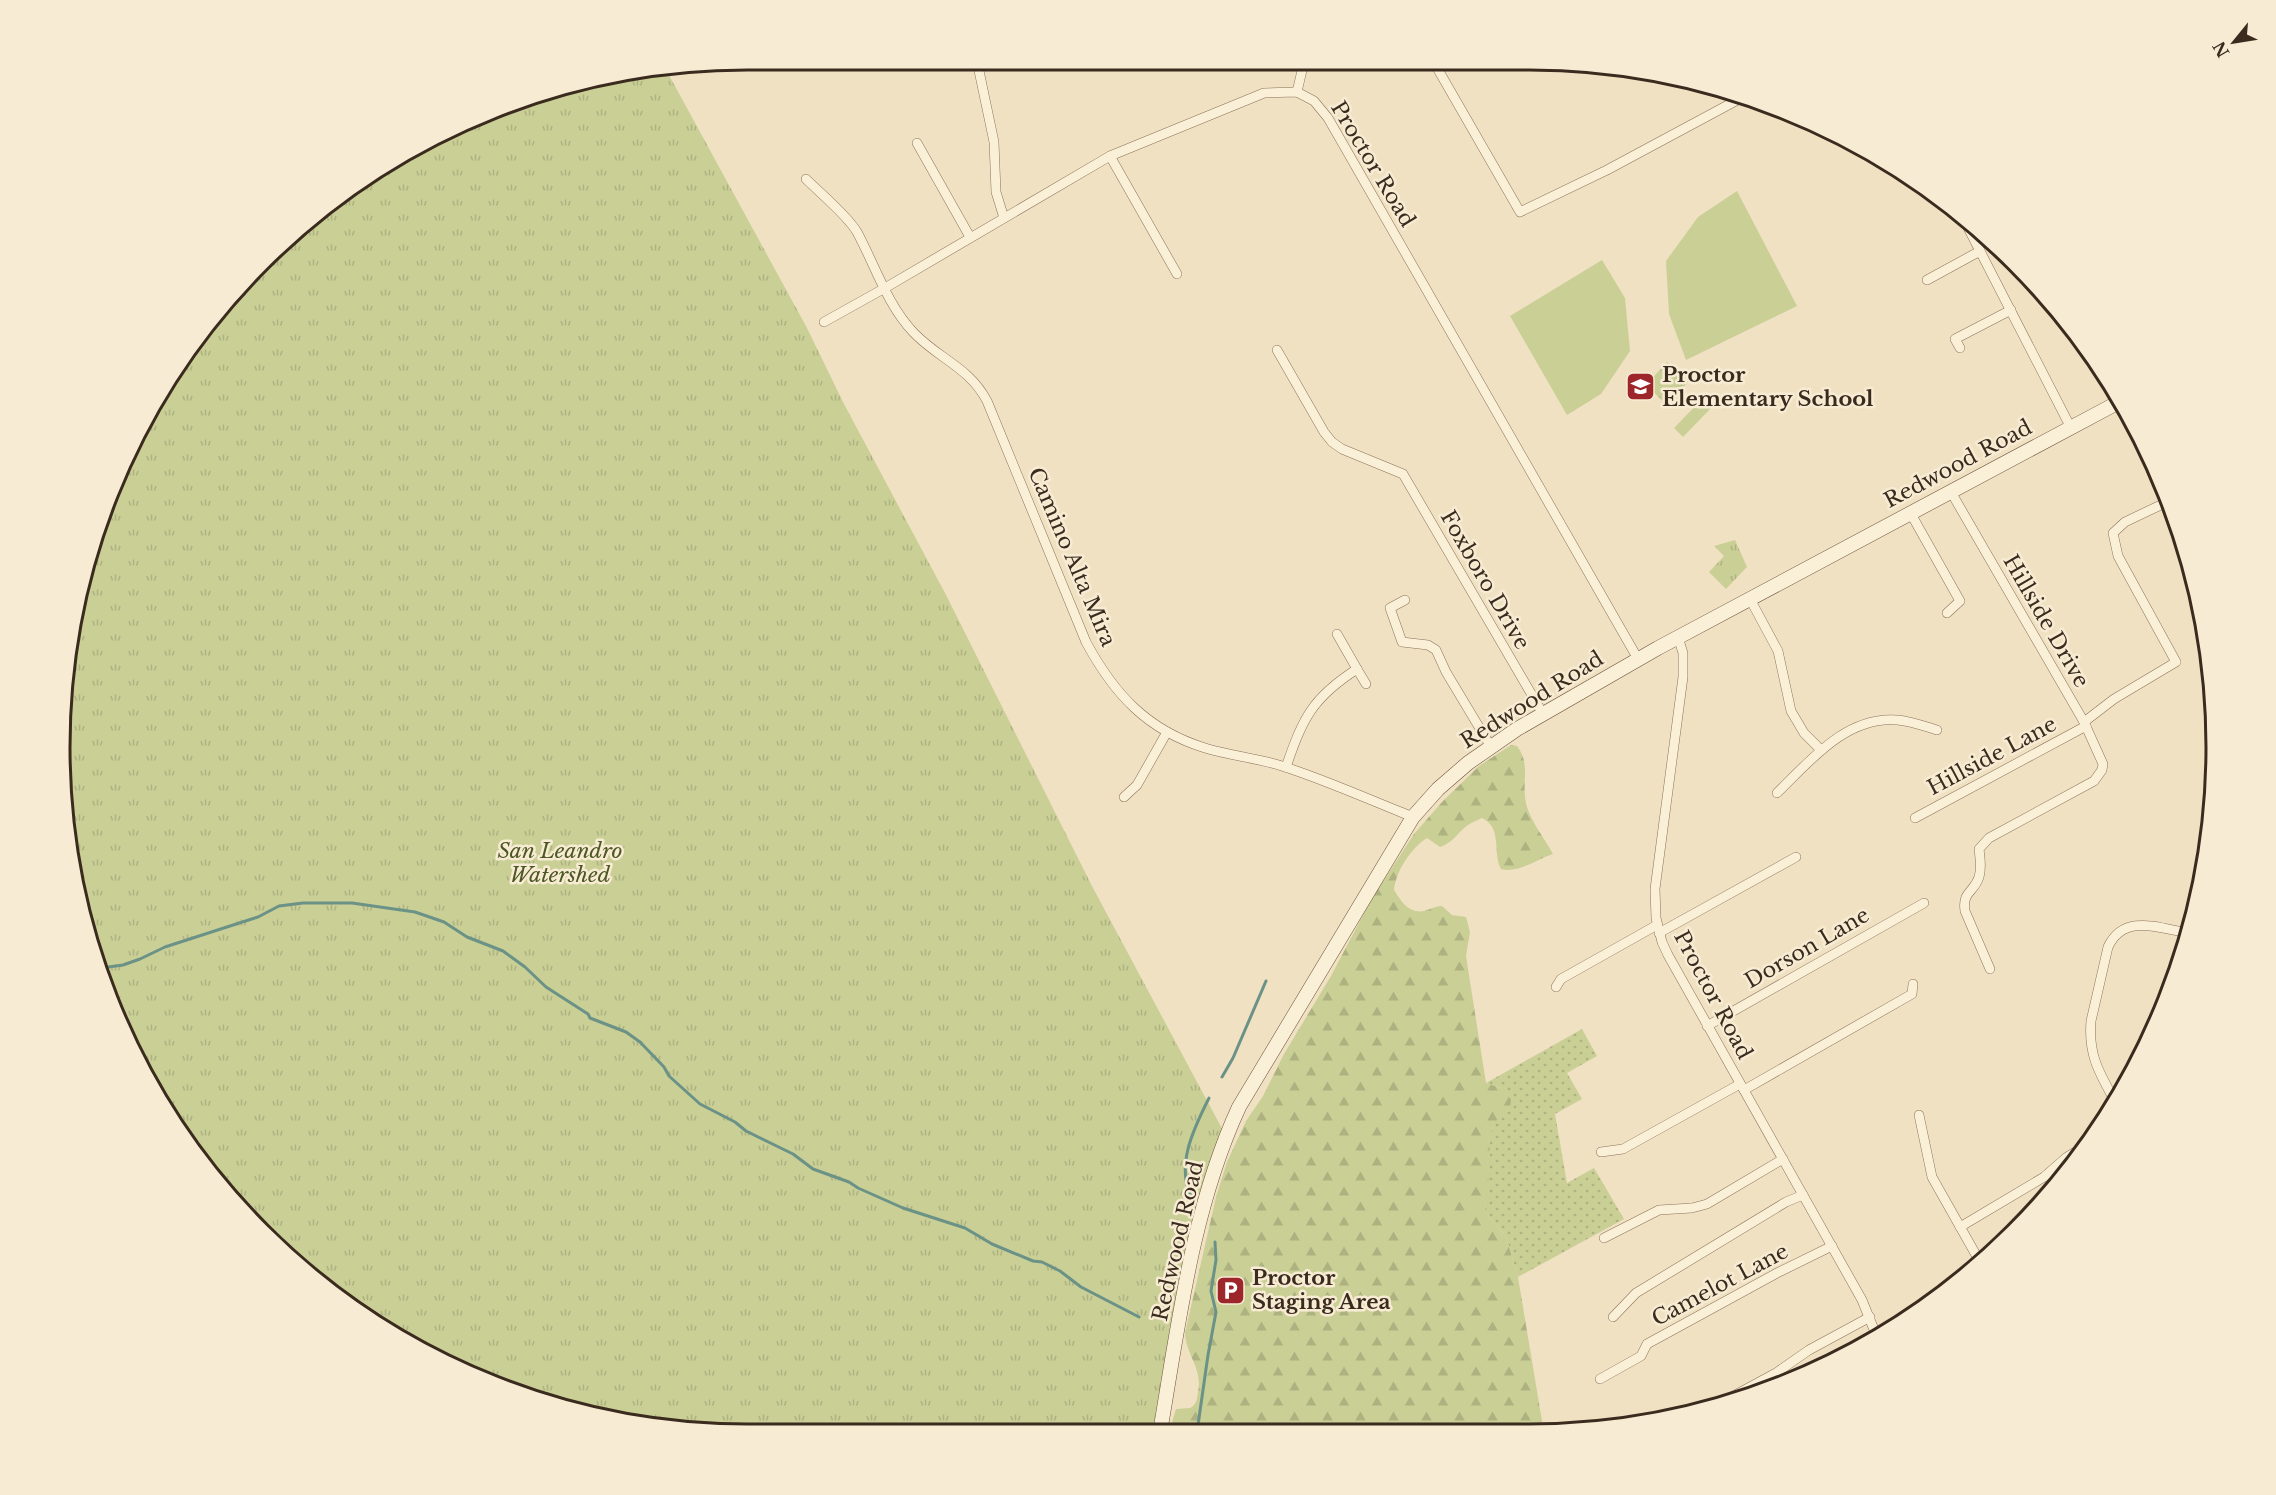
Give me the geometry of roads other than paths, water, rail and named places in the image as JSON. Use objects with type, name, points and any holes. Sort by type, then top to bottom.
[{"type":"main road","name":"Redwood Road","points":[[1161,1424],[1183,1302],[1203,1208],[1226,1136],[1239,1107],[1413,817],[1453,776],[1491,747],[1543,714],[1678,637],[2113,405]]},
{"type":"street","points":[[979,70],[994,142],[996,192],[1004,218]]},
{"type":"street","points":[[824,322],[1110,156],[1264,93],[1297,92],[1302,70]]},
{"type":"street","points":[[1438,70],[1520,212],[1606,170],[1733,102]]},
{"type":"street","name":"Proctor Road","points":[[1297,92],[1314,101],[1328,118],[1638,659]]},
{"type":"street","points":[[917,143],[970,237]]},
{"type":"street","points":[[1110,156],[1177,274]]},
{"type":"street","name":"Camino Alta Mira","points":[[806,179],[855,230],[898,311],[914,333],[966,372],[979,386],[1086,642],[1098,665],[1130,705],[1167,732],[1206,748],[1286,767],[1413,817]]},
{"type":"street","points":[[1973,237],[2071,428]]},
{"type":"street","points":[[1927,280],[1980,251]]},
{"type":"street","points":[[1960,348],[1956,339],[2011,310]]},
{"type":"street","name":"Foxboro Drive","points":[[1277,350],[1332,442],[1342,449],[1403,474],[1543,714]]},
{"type":"street","name":"Hillside Drive","points":[[1951,492],[2085,724],[2101,757],[2102,770],[2094,781],[1989,838],[1979,849],[1979,878],[1966,894],[1963,902],[1990,969]]},
{"type":"street","name":"Hillside Lane","points":[[1915,818],[2085,724],[2114,699],[2176,662],[2118,556],[2113,532],[2125,522],[2161,505]]},
{"type":"street","points":[[1911,514],[1960,601],[1947,614]]},
{"type":"street","points":[[1750,599],[1778,651],[1788,702],[1794,718],[1804,733],[1821,750]]},
{"type":"street","points":[[1405,600],[1390,608],[1400,639],[1405,644],[1428,645],[1436,650],[1446,672],[1491,747]]},
{"type":"street","points":[[1337,634],[1366,684]]},
{"type":"street","name":"Proctor Road","points":[[1678,637],[1683,653],[1683,677],[1655,888],[1658,929],[1668,955],[1832,1246],[1870,1317],[1874,1330]]},
{"type":"street","points":[[1286,767],[1298,734],[1314,704],[1336,682],[1357,669]]},
{"type":"street","points":[[1778,793],[1821,750],[1848,731],[1879,721],[1899,720],[1937,730]]},
{"type":"street","points":[[1124,796],[1137,785],[1167,732]]},
{"type":"street","points":[[1556,987],[1561,979],[1796,857]]},
{"type":"street","name":"Dorson Lane","points":[[1707,1026],[1924,903]]},
{"type":"street","points":[[2111,1093],[2093,1060],[2090,1040],[2091,1021],[2108,947],[2113,936],[2129,926],[2141,925],[2180,932]]},
{"type":"street","points":[[1601,1152],[1623,1149],[1742,1087],[1912,994],[1913,984]]},
{"type":"street","points":[[1919,1115],[1932,1177],[1976,1255]]},
{"type":"street","points":[[1960,1227],[2044,1177],[2069,1156]]},
{"type":"street","points":[[1604,1238],[1659,1210],[1692,1208],[1707,1204],[1783,1159]]},
{"type":"street","points":[[1612,1317],[1636,1293],[1786,1202],[1803,1195]]},
{"type":"street","name":"Camelot Lane","points":[[1600,1379],[1641,1356],[1647,1344],[1777,1273],[1832,1246]]},
{"type":"street","points":[[1748,1388],[1776,1373],[1809,1350],[1870,1317]]},
{"type":"waterway","points":[[107,967],[140,959],[165,947],[258,917],[279,906],[303,903],[352,903],[415,912],[444,922],[467,937],[503,951],[525,967],[546,987],[588,1014],[590,1018],[626,1032],[640,1042],[664,1067],[669,1076],[700,1104],[735,1122],[746,1131],[793,1154],[813,1169],[849,1182],[903,1208],[965,1228],[992,1244],[1033,1261],[1042,1262],[1060,1271],[1081,1287],[1139,1317]]},
{"type":"waterway","points":[[1222,1077],[1233,1058],[1266,981]]},
{"type":"waterway","points":[[1193,1200],[1185,1174],[1188,1148],[1209,1098]]},
{"type":"waterway","points":[[1198,1424],[1216,1312],[1211,1291],[1216,1260],[1215,1242]]},
{"type":"place","name":"Proctor Elementary School","points":[[1641,387]]},
{"type":"place","name":"Proctor Staging Area","points":[[1231,1290]]},
{"type":"park label","name":"San Leandro Watershed","points":[[560,863]]}]
